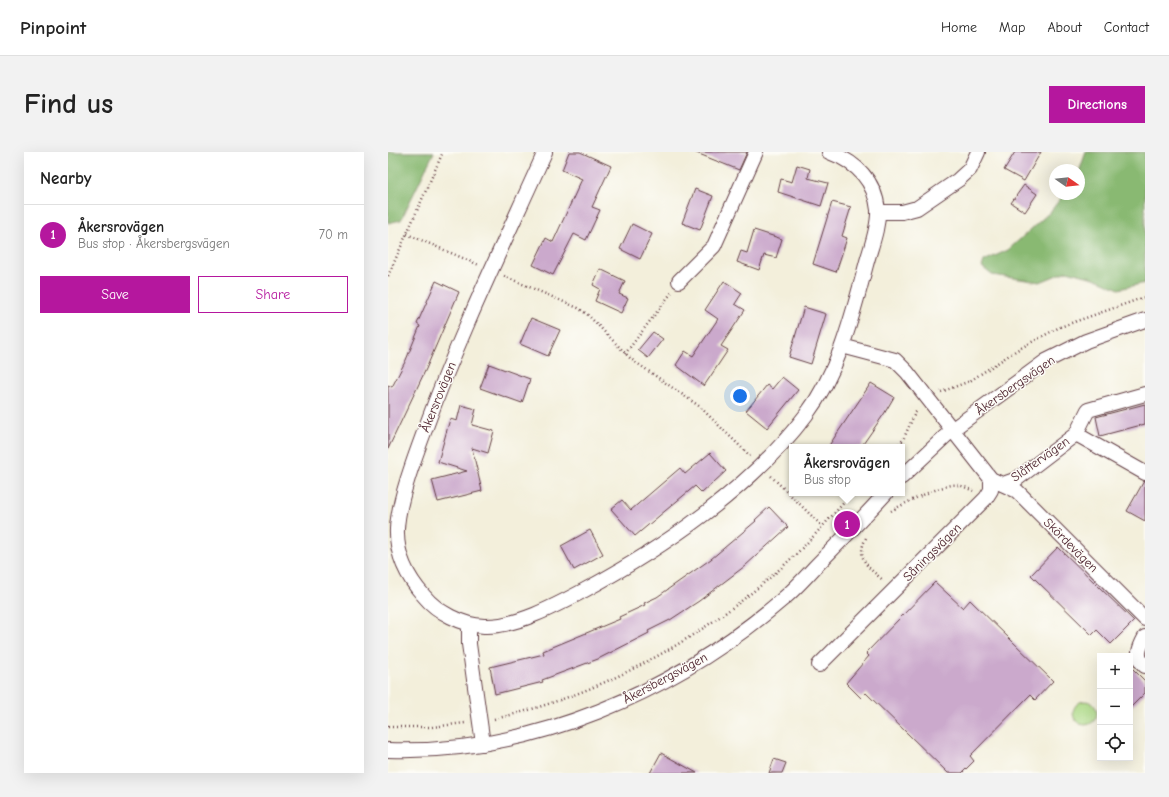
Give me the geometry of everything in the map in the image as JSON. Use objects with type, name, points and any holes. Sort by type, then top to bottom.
[{"type":"street","name":"Åkersrovägen","points":[[545,152],[435,402],[418,450],[403,500],[397,528],[401,559],[405,572],[416,588],[430,604],[453,618],[469,624],[485,626],[507,623],[536,614],[613,574],[693,523],[760,466],[807,415],[827,381],[842,346],[874,234],[878,212],[872,186],[861,171],[844,158],[829,152]]},
{"type":"street","points":[[679,281],[714,246],[756,152]]},
{"type":"street","points":[[878,212],[902,212],[917,208],[958,180],[970,169],[978,152]]},
{"type":"street","name":"Åkersbergsvägen","points":[[905,474],[954,429],[1046,361],[1086,341],[1145,320]]},
{"type":"street","points":[[842,346],[895,360],[907,372],[997,481]]},
{"type":"street","name":"Slåttervägen","points":[[997,481],[1017,479],[1076,434],[1088,410],[1145,394]]},
{"type":"street","name":"Slåttervägen","points":[[1076,434],[1145,474]]},
{"type":"street","name":"Såningsvägen","points":[[819,665],[986,498],[997,481]]},
{"type":"street","name":"Skördevägen","points":[[997,481],[1017,491],[1145,619]]},
{"type":"street","name":"Åkersbergsvägen","points":[[388,750],[435,749],[483,744],[574,721],[616,704],[656,685],[723,646],[784,599],[883,496]]},
{"type":"street","points":[[469,624],[469,644],[483,744]]},
{"type":"street","points":[[1145,637],[1138,653],[1140,661],[1145,666]]},
{"type":"path","points":[[388,276],[443,152]]},
{"type":"path","points":[[407,234],[578,308],[587,314],[625,354],[699,406],[789,494]]},
{"type":"path","points":[[625,354],[665,303],[679,281]]},
{"type":"path","points":[[899,444],[903,440],[915,413],[938,393],[953,386],[970,381],[1017,350],[1060,327],[1145,297]]},
{"type":"path","points":[[888,513],[932,492],[953,485],[965,487],[986,498]]},
{"type":"path","points":[[791,496],[822,526]]},
{"type":"path","points":[[388,727],[432,727],[495,719],[561,700],[621,675],[672,648],[727,612],[793,557],[850,496]]},
{"type":"path","points":[[869,534],[862,547],[862,557],[868,567],[894,590]]},
{"type":"green space","points":[[388,152],[434,152],[401,220],[388,223]]},
{"type":"green space","points":[[1086,152],[1145,152],[1145,283],[1119,289],[1094,278],[1067,271],[1040,282],[992,275],[982,267],[984,261],[1008,250],[1050,212],[1059,200],[1085,200],[1085,164],[1082,164]]},
{"type":"green space","points":[[1085,701],[1090,702],[1094,704],[1097,713],[1094,722],[1085,725],[1076,722],[1073,713],[1076,704]]},
{"type":"building","points":[[569,152],[580,152],[611,166],[592,207],[600,210],[586,240],[574,234],[553,275],[533,265],[546,238],[553,242],[582,179],[562,170]]},
{"type":"building","points":[[694,152],[747,152],[739,170]]},
{"type":"building","points":[[1015,152],[1041,152],[1024,181],[1004,170]]},
{"type":"building","points":[[797,165],[810,169],[808,178],[828,183],[821,206],[778,192],[781,179],[792,182]]},
{"type":"building","points":[[1024,185],[1037,194],[1025,212],[1011,203]]},
{"type":"building","points":[[695,189],[713,196],[700,230],[682,223]]},
{"type":"building","points":[[832,202],[851,207],[842,236],[847,238],[836,272],[813,264]]},
{"type":"building","points":[[632,224],[652,234],[640,259],[620,249]]},
{"type":"building","points":[[754,230],[782,239],[776,258],[764,255],[759,270],[737,262],[741,251],[747,253]]},
{"type":"building","points":[[600,269],[625,281],[619,294],[628,298],[621,313],[595,301],[600,289],[593,285]]},
{"type":"building","points":[[436,281],[459,292],[426,369],[388,449],[388,385],[392,387],[406,360],[420,326],[417,324]]},
{"type":"building","points":[[724,281],[742,293],[735,304],[745,310],[721,346],[728,350],[704,386],[676,365],[685,351],[693,356],[718,319],[705,310]]},
{"type":"building","points":[[804,307],[826,314],[811,364],[789,357]]},
{"type":"building","points":[[531,318],[560,330],[548,356],[520,344]]},
{"type":"building","points":[[653,332],[663,339],[648,358],[638,350]]},
{"type":"building","points":[[489,364],[530,379],[522,403],[480,388]]},
{"type":"building","points":[[782,377],[798,390],[767,428],[746,411],[767,385],[772,389]]},
{"type":"building","points":[[871,383],[894,397],[863,444],[830,444]]},
{"type":"building","points":[[1145,404],[1145,424],[1100,436],[1096,417]]},
{"type":"building","points":[[461,405],[476,409],[472,425],[494,431],[488,453],[472,448],[482,491],[438,502],[432,480],[467,471],[438,462],[450,419],[457,421]]},
{"type":"building","points":[[710,453],[726,471],[702,493],[695,486],[635,536],[611,509],[622,500],[631,510],[680,468],[685,474]]},
{"type":"building","points":[[1145,481],[1145,521],[1127,511]]},
{"type":"building","points":[[769,507],[788,527],[745,566],[699,601],[670,620],[648,631],[649,633],[598,659],[542,680],[543,682],[495,694],[490,667],[544,654],[543,651],[620,619],[619,617],[645,605],[644,603],[657,597],[711,559],[756,521],[755,520]]},
{"type":"building","points":[[590,530],[603,554],[574,570],[561,546]]},
{"type":"building","points":[[1058,547],[1134,621],[1111,644],[1097,630],[1092,635],[1031,575]]},
{"type":"building","points":[[935,582],[963,608],[970,600],[1053,681],[1035,700],[1030,695],[970,756],[974,761],[962,773],[948,773],[866,693],[861,698],[846,683],[869,656],[866,653]]},
{"type":"building","points":[[1133,669],[1145,681],[1145,693],[1133,705]]},
{"type":"building","points":[[661,753],[697,773],[650,773]]},
{"type":"building","points":[[774,759],[786,763],[782,773],[769,773]]},
{"type":"place","name":"Åkersrovägen","points":[[847,524]]}]
